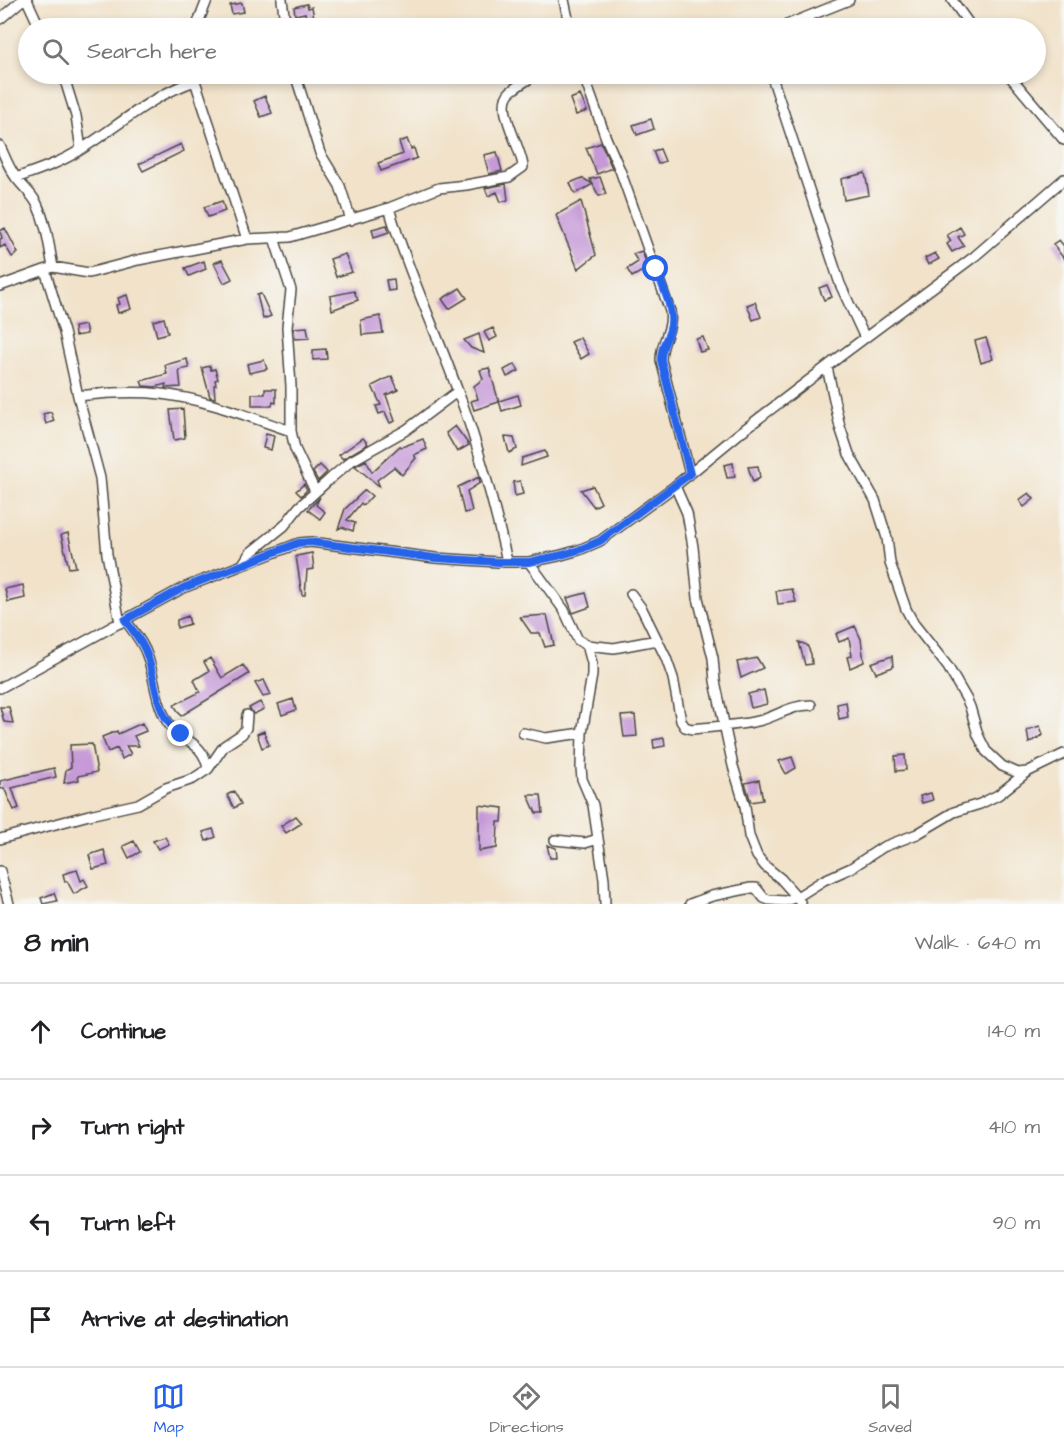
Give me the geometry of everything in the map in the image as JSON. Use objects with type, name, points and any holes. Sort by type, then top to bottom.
[{"type":"street","points":[[0,19],[22,0]]},
{"type":"street","points":[[27,0],[35,18]]},
{"type":"street","points":[[200,18],[207,0]]},
{"type":"street","points":[[282,0],[285,18]]},
{"type":"street","points":[[564,0],[568,18]]},
{"type":"street","points":[[804,18],[849,0]]},
{"type":"street","points":[[952,0],[965,18]]},
{"type":"street","points":[[66,84],[76,116],[81,149]]},
{"type":"street","points":[[16,178],[62,161],[153,99],[181,84]]},
{"type":"street","points":[[197,84],[247,239]]},
{"type":"street","points":[[298,84],[320,153],[340,186],[351,220]]},
{"type":"street","points":[[0,286],[49,269],[89,273],[129,262],[247,239],[290,237],[389,208],[439,188],[509,177],[523,167],[504,105],[511,92],[523,84]]},
{"type":"street","points":[[587,84],[670,311],[671,326],[661,350],[661,360],[690,474]]},
{"type":"street","points":[[774,84],[840,284],[865,338]]},
{"type":"street","points":[[1016,84],[1064,140]]},
{"type":"street","points":[[0,146],[16,178],[31,194],[42,215],[49,239],[49,269],[78,396],[100,478],[107,554],[122,621],[141,641],[148,657],[154,686],[165,719],[170,727],[198,748],[206,760],[208,769]]},
{"type":"street","points":[[0,688],[183,588],[281,549],[310,542],[435,558],[529,562],[579,550],[600,541],[975,256],[1064,179]]},
{"type":"street","points":[[389,208],[400,248],[458,391],[507,561]]},
{"type":"street","points":[[274,238],[291,290],[287,327],[291,431],[295,449],[315,491]]},
{"type":"street","points":[[827,367],[840,427],[849,454],[875,500],[887,538],[890,563],[910,619],[948,668],[967,700],[978,735],[986,751],[1009,770],[1018,773],[1027,772]]},
{"type":"street","points":[[243,564],[250,553],[284,526],[315,491],[351,461],[406,430],[458,391]]},
{"type":"street","points":[[78,396],[125,393],[163,395],[241,413],[291,431]]},
{"type":"street","points":[[675,486],[687,513],[698,598],[713,658],[715,681],[733,766],[745,806],[752,844],[765,866],[781,879],[799,900]]},
{"type":"street","points":[[529,562],[564,610],[578,639],[587,645],[614,648],[657,640]]},
{"type":"street","points":[[631,594],[638,601],[673,678],[681,721],[685,727],[692,729],[754,722],[796,706],[811,705]]},
{"type":"street","points":[[587,645],[592,663],[592,675],[582,733],[582,779],[593,805],[604,879],[604,904]]},
{"type":"street","points":[[0,839],[138,804],[166,788],[193,779],[208,769],[224,746],[242,734],[246,728],[247,715]]},
{"type":"street","points":[[523,734],[546,738],[582,733]]},
{"type":"street","points":[[690,904],[712,896],[751,888],[756,888],[764,898],[769,900],[799,900],[824,880],[851,868],[883,847],[917,834],[954,812],[980,804],[998,795],[1027,772],[1064,754]]},
{"type":"street","points":[[555,840],[585,843],[598,839]]},
{"type":"street","points":[[0,871],[9,904]]},
{"type":"building","points":[[242,3],[244,12],[232,14],[230,5]]},
{"type":"building","points":[[307,4],[308,8],[312,7],[314,18],[306,18],[305,13],[295,15],[294,7]]},
{"type":"building","points":[[580,95],[587,111],[576,115],[570,99]]},
{"type":"building","points":[[265,96],[272,113],[261,117],[254,101]]},
{"type":"building","points":[[651,119],[654,129],[637,135],[633,125]]},
{"type":"building","points":[[407,139],[411,149],[414,148],[417,158],[381,171],[378,163],[403,154],[399,142]]},
{"type":"building","points":[[601,143],[612,168],[597,174],[586,148]]},
{"type":"building","points":[[181,144],[184,151],[143,171],[139,164]]},
{"type":"building","points":[[660,149],[665,161],[658,164],[653,151]]},
{"type":"building","points":[[497,152],[502,171],[489,174],[484,155]]},
{"type":"building","points":[[865,173],[869,195],[844,200],[841,179]]},
{"type":"building","points":[[600,177],[606,194],[599,196],[590,179]]},
{"type":"building","points":[[582,178],[593,184],[575,194],[570,183]]},
{"type":"building","points":[[506,184],[508,200],[501,202],[497,192],[488,196],[485,188]]},
{"type":"building","points":[[222,201],[225,211],[208,217],[204,207]]},
{"type":"building","points":[[581,201],[596,255],[578,269],[556,215]]},
{"type":"building","points":[[387,225],[389,232],[374,237],[372,229]]},
{"type":"building","points":[[960,227],[964,234],[958,237],[964,246],[952,252],[947,244],[951,241],[947,235]]},
{"type":"building","points":[[5,228],[18,253],[12,257],[5,245],[0,248],[2,238],[0,231]]},
{"type":"building","points":[[1059,240],[1064,246],[1064,259],[1053,244]]},
{"type":"building","points":[[642,251],[648,268],[632,277],[627,269],[638,262],[633,254]]},
{"type":"building","points":[[935,253],[939,259],[928,265],[925,258]]},
{"type":"building","points":[[345,254],[352,272],[336,277],[330,259]]},
{"type":"building","points":[[222,260],[232,279],[224,283],[214,263]]},
{"type":"building","points":[[204,261],[206,269],[189,276],[185,268]]},
{"type":"building","points":[[394,279],[395,290],[388,291],[386,280]]},
{"type":"building","points":[[827,285],[832,297],[824,300],[819,288]]},
{"type":"building","points":[[460,288],[467,298],[449,309],[442,299]]},
{"type":"building","points":[[354,291],[358,300],[332,310],[330,296]]},
{"type":"building","points":[[261,294],[271,316],[263,319],[257,295]]},
{"type":"building","points":[[127,295],[131,309],[118,313],[116,305],[120,304],[118,298]]},
{"type":"building","points":[[755,302],[761,317],[753,320],[747,305]]},
{"type":"building","points":[[380,316],[383,333],[362,335],[361,320]]},
{"type":"building","points":[[164,318],[168,333],[157,336],[153,321]]},
{"type":"building","points":[[85,325],[87,334],[75,336],[74,327]]},
{"type":"building","points":[[307,327],[309,338],[295,339],[294,328]]},
{"type":"building","points":[[493,328],[497,337],[489,341],[484,332]]},
{"type":"building","points":[[479,334],[484,353],[471,348],[464,340]]},
{"type":"building","points":[[703,337],[708,350],[700,352],[696,339]]},
{"type":"building","points":[[580,338],[589,354],[581,359],[571,342]]},
{"type":"building","points":[[986,338],[993,359],[981,363],[975,341]]},
{"type":"building","points":[[326,349],[327,359],[313,360],[313,350]]},
{"type":"building","points":[[187,359],[189,368],[179,370],[181,387],[165,388],[166,384],[155,387],[143,386],[141,381],[167,374],[165,365]]},
{"type":"building","points":[[264,360],[267,369],[249,373],[247,364]]},
{"type":"building","points":[[515,364],[519,371],[507,377],[504,370]]},
{"type":"building","points":[[210,366],[211,370],[215,369],[218,379],[215,380],[216,385],[214,385],[215,398],[210,397],[202,368]]},
{"type":"building","points":[[489,368],[499,402],[474,410],[471,401],[478,399],[474,386],[483,379],[480,370]]},
{"type":"building","points":[[392,376],[398,390],[386,395],[395,421],[390,423],[385,412],[379,414],[376,406],[381,405],[372,386]]},
{"type":"building","points":[[265,389],[276,389],[276,403],[273,402],[272,406],[252,406],[252,394],[265,394]]},
{"type":"building","points":[[518,395],[521,405],[502,411],[499,401]]},
{"type":"building","points":[[183,409],[185,438],[174,440],[170,410]]},
{"type":"building","points":[[51,412],[54,421],[46,424],[43,414]]},
{"type":"building","points":[[455,426],[469,445],[457,452],[446,433]]},
{"type":"building","points":[[266,434],[274,436],[271,450],[263,448]]},
{"type":"building","points":[[505,437],[514,438],[517,449],[509,453]]},
{"type":"building","points":[[363,438],[368,444],[343,459],[339,455]]},
{"type":"building","points":[[423,439],[427,449],[414,455],[416,458],[402,475],[394,467],[377,480],[380,487],[355,466],[366,460],[372,472],[400,446]]},
{"type":"building","points":[[545,451],[547,457],[521,466],[522,458]]},
{"type":"building","points":[[733,463],[735,477],[727,478],[724,465]]},
{"type":"building","points":[[320,465],[327,472],[318,481],[313,472]]},
{"type":"building","points":[[758,466],[760,478],[753,482],[748,467]]},
{"type":"building","points":[[479,477],[480,483],[467,491],[472,511],[464,513],[458,487]]},
{"type":"building","points":[[520,481],[523,494],[515,496],[513,482]]},
{"type":"building","points":[[304,484],[307,490],[301,496],[296,491]]},
{"type":"building","points":[[593,486],[601,503],[594,507],[581,490]]},
{"type":"building","points":[[365,490],[372,496],[363,505],[361,503],[347,520],[355,523],[353,531],[342,527],[338,529],[345,509]]},
{"type":"building","points":[[1029,493],[1034,499],[1024,507],[1019,500]]},
{"type":"building","points":[[320,497],[316,505],[325,512],[320,519],[308,510]]},
{"type":"building","points":[[68,533],[76,567],[69,568],[61,535]]},
{"type":"building","points":[[312,553],[314,569],[307,570],[305,595],[302,595],[296,556]]},
{"type":"building","points":[[23,585],[25,598],[8,602],[5,589]]},
{"type":"building","points":[[792,589],[796,602],[778,604],[776,591]]},
{"type":"building","points":[[586,593],[590,607],[573,613],[567,598]]},
{"type":"building","points":[[547,615],[554,645],[545,647],[540,633],[531,633],[520,617]]},
{"type":"building","points":[[188,616],[190,624],[177,628],[177,620]]},
{"type":"building","points":[[855,626],[861,639],[864,662],[850,668],[847,657],[852,656],[849,638],[839,642],[836,634]]},
{"type":"building","points":[[799,642],[807,645],[812,664],[805,665]]},
{"type":"building","points":[[892,656],[893,667],[876,673],[871,663]]},
{"type":"building","points":[[210,658],[222,678],[243,665],[249,674],[181,716],[174,705],[200,692],[194,680],[209,671],[204,662]]},
{"type":"building","points":[[757,658],[763,668],[741,678],[737,662]]},
{"type":"building","points":[[264,680],[271,695],[263,697],[255,683]]},
{"type":"building","points":[[764,690],[767,704],[751,708],[748,694]]},
{"type":"building","points":[[293,699],[296,710],[282,715],[278,704]]},
{"type":"building","points":[[260,702],[264,709],[254,714],[249,708]]},
{"type":"building","points":[[846,702],[848,717],[839,719],[837,704]]},
{"type":"building","points":[[0,707],[9,707],[13,723],[4,722]]},
{"type":"building","points":[[635,715],[637,736],[624,737],[621,716]]},
{"type":"building","points":[[142,723],[146,731],[134,736],[139,746],[126,746],[131,754],[122,759],[117,748],[108,752],[102,737],[117,731],[118,734]]},
{"type":"building","points":[[1040,726],[1043,735],[1029,743],[1027,730]]},
{"type":"building","points":[[264,731],[269,745],[262,748],[257,734]]},
{"type":"building","points":[[664,738],[665,746],[654,748],[653,740]]},
{"type":"building","points":[[92,744],[97,772],[78,776],[79,780],[64,783],[66,770],[71,767],[70,745]]},
{"type":"building","points":[[905,755],[906,770],[896,771],[895,756]]},
{"type":"building","points":[[792,757],[796,768],[786,774],[779,761]]},
{"type":"building","points":[[54,768],[56,777],[12,788],[19,808],[14,810],[4,788],[0,789],[0,781]]},
{"type":"building","points":[[759,780],[763,800],[751,802],[745,783]]},
{"type":"building","points":[[234,791],[241,804],[234,808],[227,795]]},
{"type":"building","points":[[931,793],[933,800],[922,803],[920,796]]},
{"type":"building","points":[[528,795],[541,795],[543,813],[536,813]]},
{"type":"building","points":[[479,805],[503,808],[502,822],[498,822],[497,848],[479,851]]},
{"type":"building","points":[[296,816],[302,823],[286,833],[281,826]]},
{"type":"building","points":[[213,829],[216,837],[206,841],[203,832]]},
{"type":"building","points":[[165,837],[169,844],[158,849],[153,841]]},
{"type":"building","points":[[134,841],[140,852],[129,858],[123,846]]},
{"type":"building","points":[[547,845],[556,848],[557,858],[550,858]]},
{"type":"building","points":[[104,850],[108,865],[93,869],[89,855]]},
{"type":"building","points":[[77,870],[81,881],[84,879],[88,886],[74,894],[67,881],[65,882],[63,874]]},
{"type":"building","points":[[54,893],[57,901],[43,904],[41,898]]},
{"type":"route","points":[[181,734],[170,727],[165,719],[154,686],[148,657],[141,641],[125,620],[183,588],[298,543],[310,542],[435,558],[498,562],[529,562],[558,556],[600,541],[690,474],[661,360],[661,350],[672,322],[656,269]]}]
